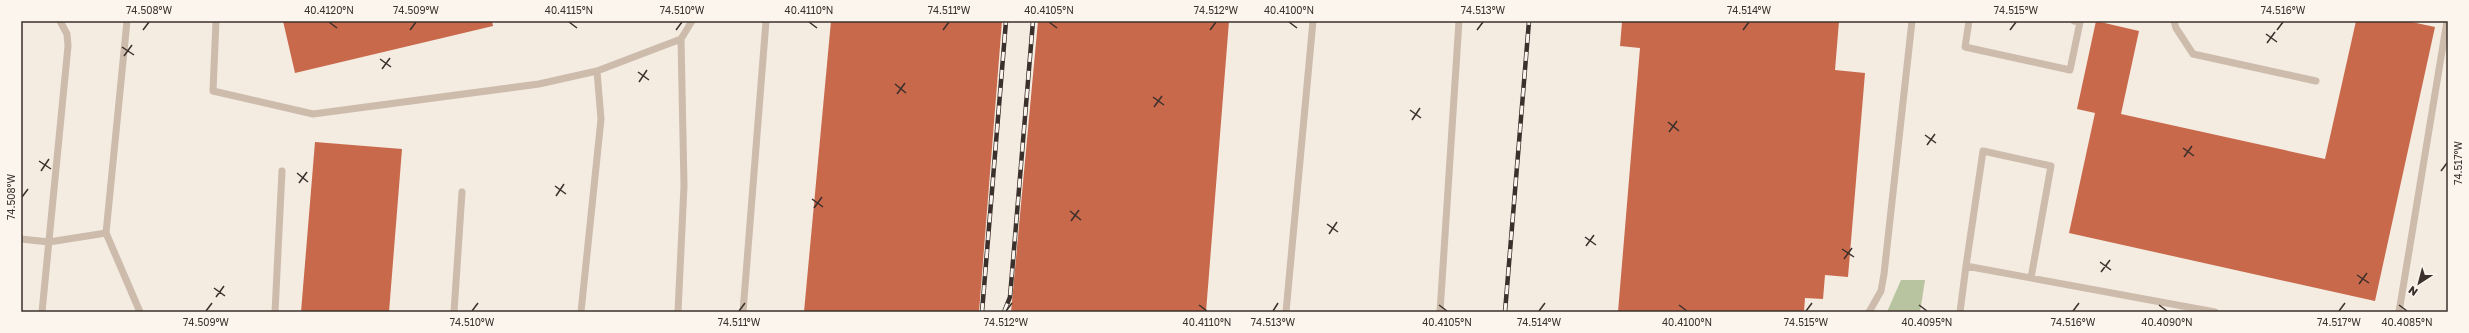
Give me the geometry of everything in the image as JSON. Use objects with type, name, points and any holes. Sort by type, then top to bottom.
[{"type":"lane","points":[[42,312],[68,46],[67,34],[60,21]]},
{"type":"lane","points":[[127,21],[106,233],[140,312]]},
{"type":"lane","points":[[216,21],[213,91],[313,114],[539,84],[597,71],[681,40]]},
{"type":"lane","points":[[678,312],[684,186],[681,40],[692,21]]},
{"type":"lane","points":[[743,312],[766,21]]},
{"type":"lane","points":[[1286,312],[1313,21]]},
{"type":"lane","points":[[1440,312],[1459,21]]},
{"type":"lane","points":[[1869,312],[1881,291],[1884,274],[1912,21]]},
{"type":"lane","points":[[1970,21],[1965,47],[2070,70],[2080,22],[2074,21]]},
{"type":"lane","points":[[2174,21],[2176,28],[2193,54],[2316,80]]},
{"type":"lane","points":[[2400,312],[2447,21]]},
{"type":"lane","points":[[581,312],[601,119],[597,71]]},
{"type":"lane","points":[[1960,312],[1983,151],[2051,166],[2031,278]]},
{"type":"lane","points":[[275,312],[282,171]]},
{"type":"lane","points":[[454,312],[462,192]]},
{"type":"lane","points":[[21,240],[49,242],[106,233]]},
{"type":"lane","points":[[1966,266],[2215,312]]},
{"type":"green space","points":[[1901,280],[1925,280],[1920,312],[1887,312]]},
{"type":"building","points":[[283,21],[492,21],[493,26],[295,73]]},
{"type":"building","points":[[831,21],[1002,21],[979,312],[804,312]]},
{"type":"building","points":[[1038,21],[1229,21],[1206,312],[1011,312]]},
{"type":"building","points":[[1839,21],[1835,70],[1865,73],[1848,277],[1825,275],[1823,299],[1805,298],[1804,312],[1618,312],[1640,48],[1620,46],[1622,22]]},
{"type":"building","points":[[2096,21],[2139,31],[2121,114],[2325,159],[2356,21],[2407,21],[2435,27],[2375,301],[2069,233],[2095,113],[2077,109]]},
{"type":"building","points":[[315,142],[402,149],[389,312],[301,312]]},
{"type":"railway","points":[[982,312],[1006,21]]},
{"type":"railway","points":[[1004,312],[1010,297],[1033,21]]},
{"type":"railway","points":[[1505,312],[1529,21]]}]
